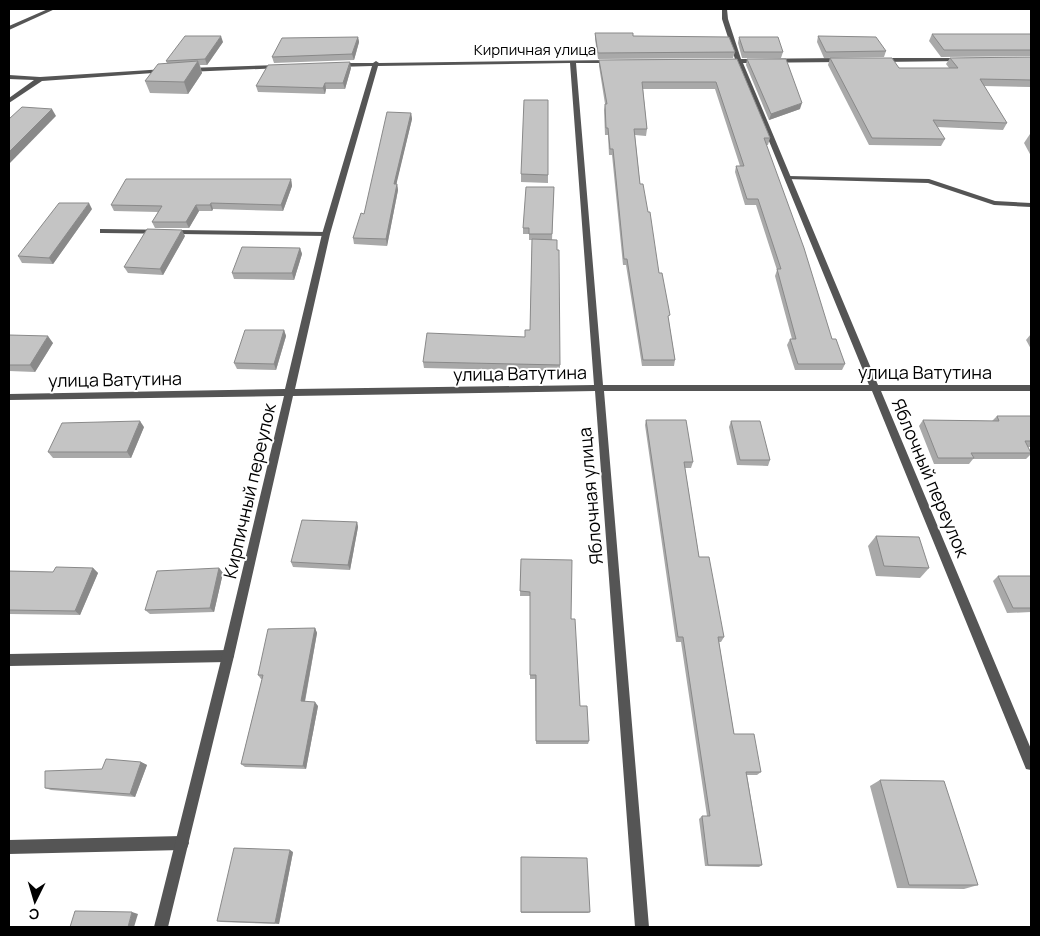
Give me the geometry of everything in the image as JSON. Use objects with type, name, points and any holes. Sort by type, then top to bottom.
[{"type":"street","points":[[9,28],[52,9]]},
{"type":"street","name":"Яблочный переулок","points":[[724,9],[725,19],[739,60],[1031,764]]},
{"type":"street","points":[[720,61],[846,60]]},
{"type":"street","points":[[876,60],[963,60]]},
{"type":"street","name":"Кирпичная улица","points":[[327,65],[622,61]]},
{"type":"street","name":"Яблочная улица","points":[[573,62],[642,927]]},
{"type":"street","name":"Кирпичный переулок","points":[[160,927],[228,656],[326,234],[376,63]]},
{"type":"street","points":[[179,71],[288,66]]},
{"type":"street","points":[[9,78],[40,79],[169,71]]},
{"type":"street","points":[[9,101],[40,79]]},
{"type":"street","points":[[788,178],[929,181],[994,203],[1031,205]]},
{"type":"street","points":[[103,231],[326,234]]},
{"type":"street","name":"улица Ватутина","points":[[9,397],[599,388],[876,390],[1031,388]]},
{"type":"street","points":[[9,660],[228,656]]},
{"type":"street","points":[[9,847],[182,843]]},
{"type":"building","points":[[595,33],[633,33],[633,36],[729,37],[735,52],[598,53]]},
{"type":"building","points":[[932,34],[1031,34],[1031,50],[944,50]]},
{"type":"building","points":[[185,36],[221,36],[205,59],[166,61]]},
{"type":"building","points":[[818,36],[876,37],[886,51],[826,52]]},
{"type":"building","points":[[358,37],[352,54],[272,57],[282,38]]},
{"type":"building","points":[[739,37],[778,37],[783,52],[744,52]]},
{"type":"building","points":[[1031,57],[1031,80],[980,79],[1007,123],[933,120],[945,139],[872,138],[830,58],[892,58],[899,68],[958,68],[950,58]]},
{"type":"building","points":[[737,59],[770,138],[764,138],[804,248],[832,339],[836,339],[845,364],[798,364],[790,339],[796,339],[777,269],[781,269],[758,199],[747,199],[736,166],[744,166],[716,82],[642,82],[647,129],[634,129],[640,184],[643,184],[648,212],[650,212],[659,273],[662,273],[670,315],[668,316],[675,360],[643,360],[627,259],[624,259],[613,149],[610,149],[608,128],[606,128],[605,104],[607,104],[599,60]]},
{"type":"building","points":[[747,59],[786,59],[802,103],[771,114]]},
{"type":"building","points":[[198,61],[184,82],[145,81],[158,64]]},
{"type":"building","points":[[350,62],[343,83],[325,83],[323,88],[256,86],[268,65]]},
{"type":"building","points":[[524,100],[548,100],[548,175],[521,174]]},
{"type":"building","points":[[22,107],[52,109],[9,152],[9,119]]},
{"type":"building","points":[[387,112],[411,113],[394,184],[397,184],[386,239],[353,238],[361,213],[364,214]]},
{"type":"building","points":[[126,179],[291,179],[281,205],[211,203],[210,205],[196,205],[186,222],[152,222],[162,206],[111,205]]},
{"type":"building","points":[[526,187],[554,187],[552,234],[529,234],[529,228],[523,228]]},
{"type":"building","points":[[59,203],[89,203],[49,258],[18,256]]},
{"type":"building","points":[[147,229],[182,230],[160,269],[124,267]]},
{"type":"building","points":[[532,239],[557,240],[557,250],[559,250],[560,365],[423,362],[427,333],[525,337],[525,330],[530,330]]},
{"type":"building","points":[[242,247],[300,248],[292,273],[232,273]]},
{"type":"building","points":[[245,330],[284,330],[274,364],[234,363]]},
{"type":"building","points":[[9,335],[48,336],[30,365],[9,365]]},
{"type":"building","points":[[997,416],[1031,416],[1031,441],[1025,441],[1031,453],[971,453],[974,458],[938,458],[923,420],[999,421]]},
{"type":"building","points":[[646,420],[686,420],[693,462],[684,462],[699,557],[709,557],[724,637],[718,637],[734,734],[754,734],[761,772],[746,772],[762,865],[708,865],[702,816],[710,816],[683,637],[678,637]]},
{"type":"building","points":[[140,421],[127,452],[48,452],[62,423]]},
{"type":"building","points":[[731,421],[760,421],[770,460],[740,460]]},
{"type":"building","points":[[302,520],[357,522],[348,565],[291,562]]},
{"type":"building","points":[[876,536],[919,537],[929,568],[884,566]]},
{"type":"building","points":[[521,559],[572,560],[571,619],[575,619],[580,706],[587,706],[589,741],[536,741],[536,675],[530,675],[530,592],[520,591]]},
{"type":"building","points":[[56,567],[93,568],[75,611],[9,610],[9,571],[53,572]]},
{"type":"building","points":[[219,568],[210,608],[145,610],[157,571]]},
{"type":"building","points":[[998,576],[1031,576],[1031,608],[1013,608]]},
{"type":"building","points":[[315,628],[301,701],[315,702],[303,766],[241,764],[263,675],[258,675],[268,629]]},
{"type":"building","points":[[106,759],[141,762],[130,794],[45,788],[45,771],[102,769]]},
{"type":"building","points":[[880,780],[944,781],[978,885],[909,885]]},
{"type":"building","points":[[234,848],[290,850],[275,923],[217,921]]},
{"type":"building","points":[[521,857],[587,858],[590,912],[521,912]]},
{"type":"building","points":[[75,911],[132,912],[128,927],[70,927]]}]
